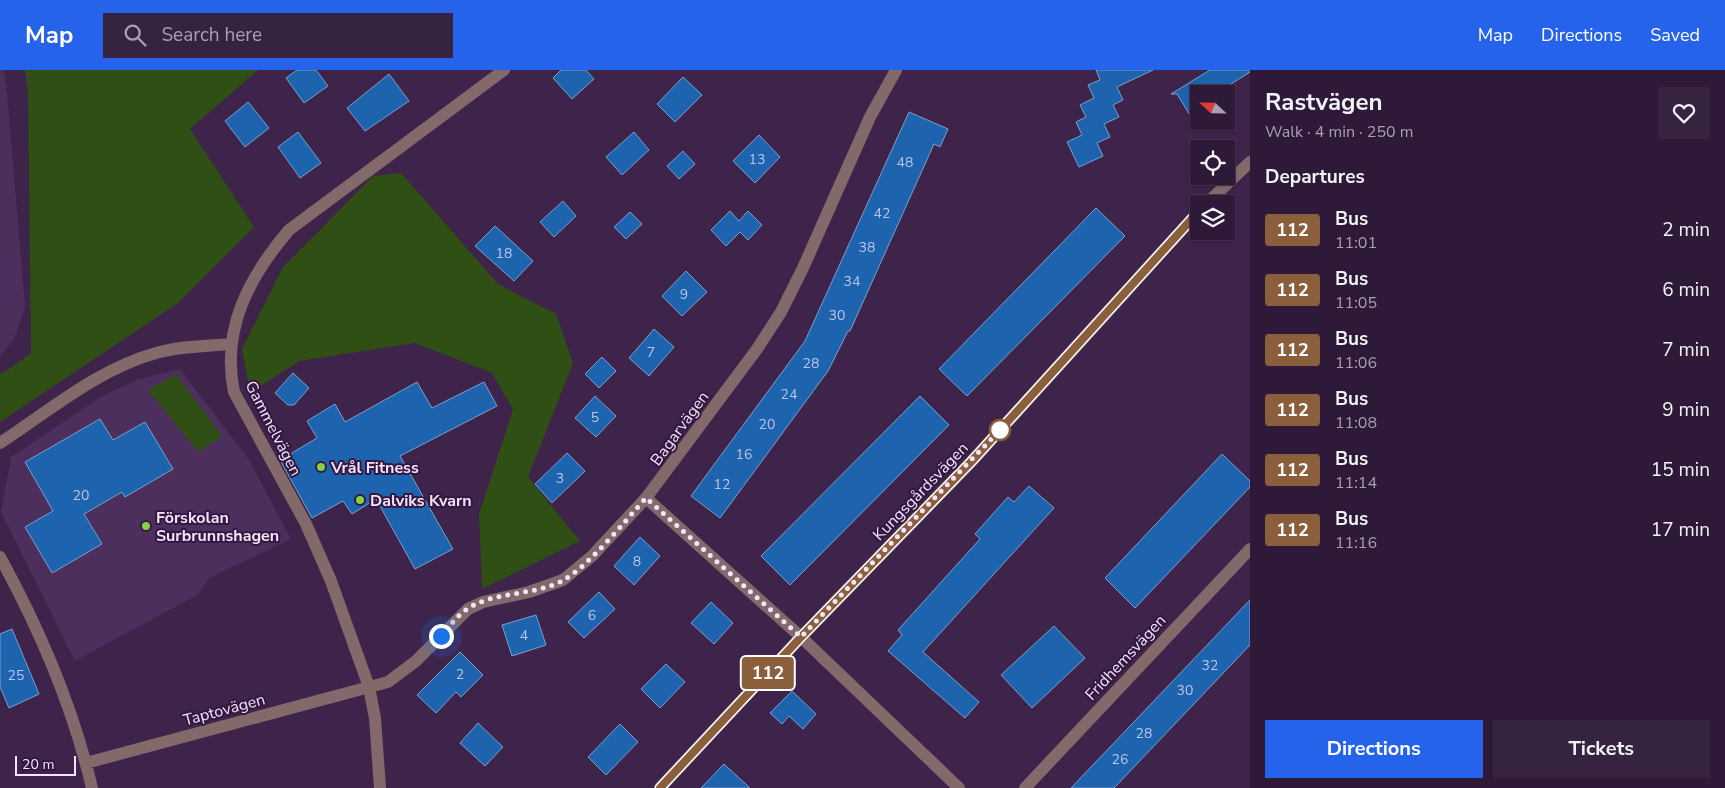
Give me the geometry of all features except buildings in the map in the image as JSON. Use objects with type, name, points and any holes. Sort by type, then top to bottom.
[{"type":"street","name":"Gammelvägen","points":[[380,788],[375,718],[369,687],[331,581],[306,524],[234,392],[231,379],[232,344],[239,309],[262,264],[289,230],[504,70]]},
{"type":"street","name":"Bagarvägen","points":[[369,687],[388,682],[399,675],[468,609],[483,602],[529,592],[564,580],[592,556],[646,498],[751,357],[781,312],[803,268],[870,116],[896,70]]},
{"type":"street","points":[[1215,195],[1250,162]]},
{"type":"street","name":"Kungsgårdsvägen","points":[[660,788],[801,637],[971,462],[1190,221]]},
{"type":"street","points":[[0,443],[105,374],[128,363],[173,349],[232,344]]},
{"type":"street","points":[[646,498],[801,637],[959,788]]},
{"type":"street","name":"Fridhemsvägen","points":[[1026,788],[1250,549]]},
{"type":"street","points":[[0,557],[43,643],[86,763],[92,788]]},
{"type":"street","name":"Taptovägen","points":[[86,763],[369,687]]},
{"type":"shaded area","points":[[0,70],[4,70],[7,92],[25,307],[14,339],[0,356]]},
{"type":"shaded area","name":"Förskolan Surbrunnshagen","points":[[180,369],[248,458],[291,539],[209,578],[199,594],[75,661],[1,512],[11,457],[102,396],[136,380]]},
{"type":"green space","points":[[25,70],[258,70],[190,129],[254,227],[178,303],[0,422],[0,375],[31,353],[28,91]]},
{"type":"green space","points":[[401,173],[498,284],[556,314],[573,363],[528,477],[580,541],[482,589],[479,514],[513,410],[492,373],[415,343],[299,361],[250,393],[242,349],[283,267],[373,176]]},
{"type":"green space","points":[[176,374],[222,436],[198,452],[148,390]]},
{"type":"bus line","name":"112","points":[[660,788],[801,637],[971,462],[1190,220]]},
{"type":"place","name":"Vrål Fitness","points":[[321,467]]},
{"type":"place","name":"Dalviks Kvarn","points":[[360,500]]},
{"type":"place","name":"Förskolan Surbrunnshagen","points":[[146,526]]},
{"type":"route","points":[[441,636],[468,609],[483,602],[529,592],[564,580],[592,556],[646,498],[801,637],[1000,430]]}]
